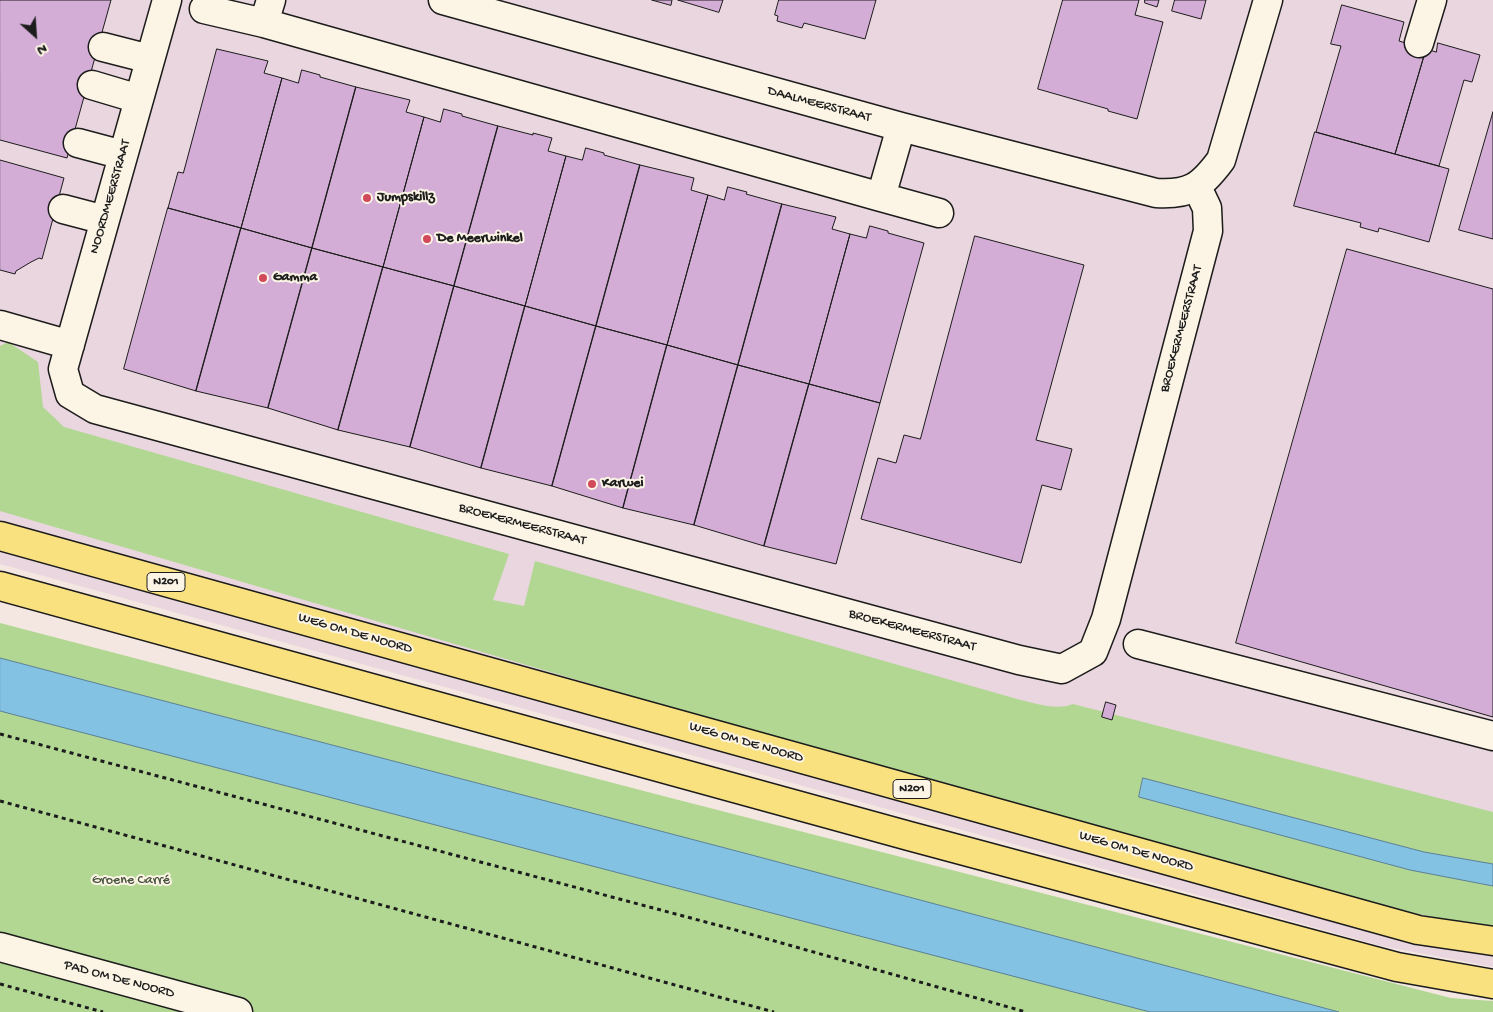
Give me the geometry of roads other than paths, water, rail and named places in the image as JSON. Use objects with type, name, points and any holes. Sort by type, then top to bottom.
[{"type":"highway","name":"WEG OM DE NOORD","points":[[0,536],[1418,930],[1493,941]]},
{"type":"highway","points":[[0,586],[919,838],[1388,964],[1493,984]]},
{"type":"highway","points":[[0,605],[55,617],[173,634]]},
{"type":"street","name":"NOORDMEERSTRAAT","points":[[70,394],[63,369],[167,0]]},
{"type":"street","name":"DAALMEERSTRAAT","points":[[443,0],[901,127],[1156,193],[1176,194],[1197,187]]},
{"type":"street","points":[[1197,187],[1222,160],[1268,0]]},
{"type":"street","points":[[1419,43],[1432,0]]},
{"type":"street","points":[[204,9],[268,12],[939,213]]},
{"type":"street","points":[[103,47],[150,59]]},
{"type":"street","points":[[92,85],[139,99]]},
{"type":"street","points":[[882,197],[901,127]]},
{"type":"street","points":[[78,143],[123,155]]},
{"type":"street","name":"BROEKERMEERSTRAAT","points":[[70,394],[95,409],[1019,660],[1062,669],[1093,652],[1106,619],[1208,231],[1207,208],[1197,187]]},
{"type":"street","points":[[63,209],[105,220]]},
{"type":"street","points":[[0,325],[70,345]]},
{"type":"street","points":[[1138,644],[1493,736]]},
{"type":"street","name":"PAD OM DE NOORD","points":[[0,947],[238,1012]]},
{"type":"water","points":[[0,658],[748,854],[1339,1012],[1150,1012],[0,711]]},
{"type":"water","points":[[1143,778],[1424,852],[1493,864],[1493,886],[1410,870],[1139,797]]},
{"type":"place","name":"Jumpskillz","points":[[367,198]]},
{"type":"place","name":"De Meerwinkel","points":[[427,239]]},
{"type":"place","name":"Gamma","points":[[263,278]]},
{"type":"place","name":"Karwei","points":[[592,484]]},
{"type":"park label","name":"Groene Carré","points":[[131,881]]}]
